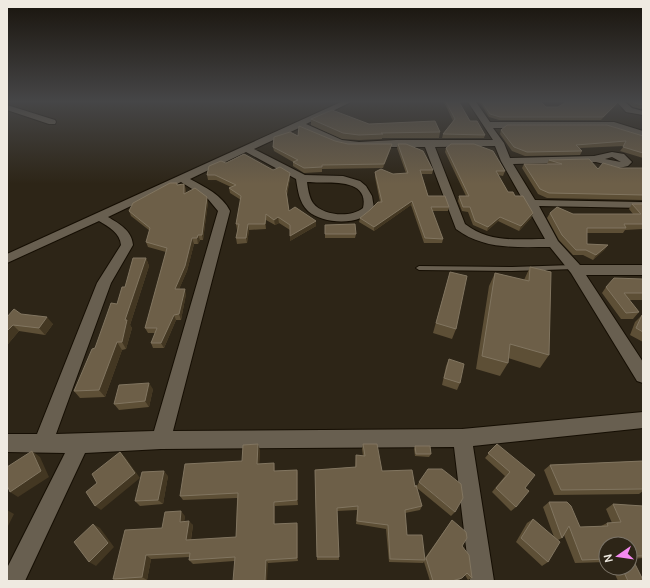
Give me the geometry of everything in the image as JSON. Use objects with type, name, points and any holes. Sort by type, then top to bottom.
[{"type":"street","points":[[7,259],[286,129]]},
{"type":"street","points":[[310,129],[339,142],[359,145],[396,143],[499,143]]},
{"type":"street","points":[[489,129],[499,143],[506,161],[553,243],[575,269],[638,359],[643,376]]},
{"type":"street","points":[[628,129],[643,134]]},
{"type":"street","points":[[430,144],[460,226],[467,233],[476,238],[492,242],[553,243]]},
{"type":"street","points":[[245,148],[301,178],[341,180],[358,184],[366,195],[369,206],[367,211],[360,215],[339,217],[316,212],[309,206],[304,198],[301,178]]},
{"type":"street","points":[[506,161],[596,159]]},
{"type":"street","points":[[161,440],[224,211],[223,205],[217,200],[181,178]]},
{"type":"street","points":[[531,203],[643,205]]},
{"type":"street","points":[[43,443],[104,283],[127,245],[127,239],[123,233],[100,216]]},
{"type":"street","points":[[575,269],[643,270]]},
{"type":"street","points":[[7,443],[79,444],[161,440],[462,438],[643,420]]},
{"type":"street","points":[[462,438],[482,581]]},
{"type":"street","points":[[13,581],[79,444]]},
{"type":"lane","points":[[419,268],[575,269]]},
{"type":"building","points":[[299,129],[307,129],[335,141],[348,144],[392,144],[384,164],[322,165],[322,167],[304,168],[293,162],[298,160],[273,147],[274,137],[290,132],[298,136]]},
{"type":"building","points":[[335,129],[439,129],[440,132],[359,135],[343,133]]},
{"type":"building","points":[[447,129],[482,129],[485,135],[443,134]]},
{"type":"building","points":[[622,129],[643,136],[643,153],[623,147],[626,141],[576,145],[582,151],[527,152],[514,147],[501,130]]},
{"type":"building","points":[[398,144],[406,144],[423,151],[433,170],[420,170],[428,196],[445,196],[449,207],[431,207],[443,239],[425,238],[412,201],[374,227],[360,218],[378,202],[382,202],[375,172],[381,169],[393,174],[408,173]]},
{"type":"building","points":[[451,144],[474,144],[493,151],[505,171],[496,171],[508,192],[513,192],[515,196],[523,196],[533,213],[521,226],[500,217],[488,227],[475,221],[470,207],[463,207],[459,196],[469,196],[446,148]]},
{"type":"building","points":[[244,154],[273,170],[280,167],[290,173],[286,191],[289,211],[295,207],[316,221],[290,236],[290,225],[278,217],[274,220],[266,214],[265,224],[248,224],[246,238],[236,238],[239,224],[236,224],[241,196],[229,188],[236,185],[215,175],[207,175],[209,166],[221,161],[226,163]]},
{"type":"building","points":[[589,159],[598,169],[603,163],[620,168],[643,168],[643,195],[549,193],[540,189],[524,164],[562,164],[549,160]]},
{"type":"building","points":[[170,183],[177,183],[177,185],[184,184],[184,194],[195,188],[207,197],[202,235],[198,235],[197,238],[192,238],[185,266],[175,289],[185,289],[179,314],[174,315],[161,343],[151,343],[157,328],[145,328],[167,248],[146,242],[150,228],[129,211],[133,203]]},
{"type":"building","points":[[632,204],[643,204],[643,224],[624,224],[626,228],[587,228],[587,244],[608,245],[596,255],[586,250],[576,250],[562,235],[550,213],[557,207],[573,214],[641,214]]},
{"type":"building","points":[[355,224],[356,234],[325,234],[325,225]]},
{"type":"building","points":[[133,258],[146,258],[125,320],[127,320],[122,342],[117,342],[99,390],[74,391],[92,349],[95,348],[111,303],[117,304],[122,287],[125,287]]},
{"type":"building","points":[[530,267],[551,272],[549,355],[510,344],[508,363],[482,356],[495,273],[529,281]]},
{"type":"building","points":[[450,272],[467,276],[456,329],[436,323]]},
{"type":"building","points":[[614,278],[643,279],[643,293],[624,293],[639,312],[626,313],[606,287]]},
{"type":"building","points":[[14,309],[21,314],[47,317],[39,328],[13,325],[7,331],[7,317]]},
{"type":"building","points":[[642,315],[643,316],[643,332],[636,328]]},
{"type":"building","points":[[449,359],[464,364],[460,383],[444,378]]},
{"type":"building","points":[[149,383],[145,401],[114,404],[119,385]]},
{"type":"building","points":[[258,444],[257,464],[274,463],[274,471],[297,470],[297,500],[274,502],[274,524],[297,523],[297,558],[266,560],[265,581],[233,581],[235,557],[189,560],[190,553],[146,555],[142,577],[113,579],[125,530],[162,528],[165,512],[181,511],[180,522],[189,521],[186,540],[236,537],[238,493],[180,496],[185,464],[242,461],[243,445]]},
{"type":"building","points":[[363,444],[377,444],[382,471],[412,470],[415,487],[416,485],[422,506],[405,510],[407,535],[422,535],[425,560],[390,559],[388,525],[357,521],[358,506],[337,508],[339,557],[317,557],[315,470],[356,467],[356,455],[365,456]]},
{"type":"building","points":[[497,444],[535,475],[525,488],[529,491],[516,507],[496,488],[510,472],[488,453]]},
{"type":"building","points":[[415,446],[430,446],[431,454],[416,454]]},
{"type":"building","points":[[32,451],[41,471],[10,492],[7,485],[7,467]]},
{"type":"building","points":[[120,452],[135,473],[95,506],[86,492],[97,483],[92,474]]},
{"type":"building","points":[[643,461],[643,489],[561,490],[550,465]]},
{"type":"building","points":[[428,469],[442,469],[461,484],[463,498],[455,512],[419,482]]},
{"type":"building","points":[[164,471],[158,500],[135,501],[142,472]]},
{"type":"building","points":[[549,502],[567,502],[571,506],[580,527],[608,526],[607,523],[621,522],[613,504],[643,506],[643,556],[638,556],[638,536],[598,536],[598,559],[582,560],[569,526],[562,538]]},
{"type":"building","points":[[533,519],[560,542],[548,562],[521,538]]},
{"type":"building","points":[[452,520],[466,532],[467,538],[462,546],[469,555],[472,578],[467,573],[462,578],[452,581],[433,581],[426,558]]},
{"type":"building","points":[[93,524],[108,543],[89,562],[74,542]]},
{"type":"building","points":[[638,570],[643,580],[643,581],[628,581],[626,576],[638,576]]}]
